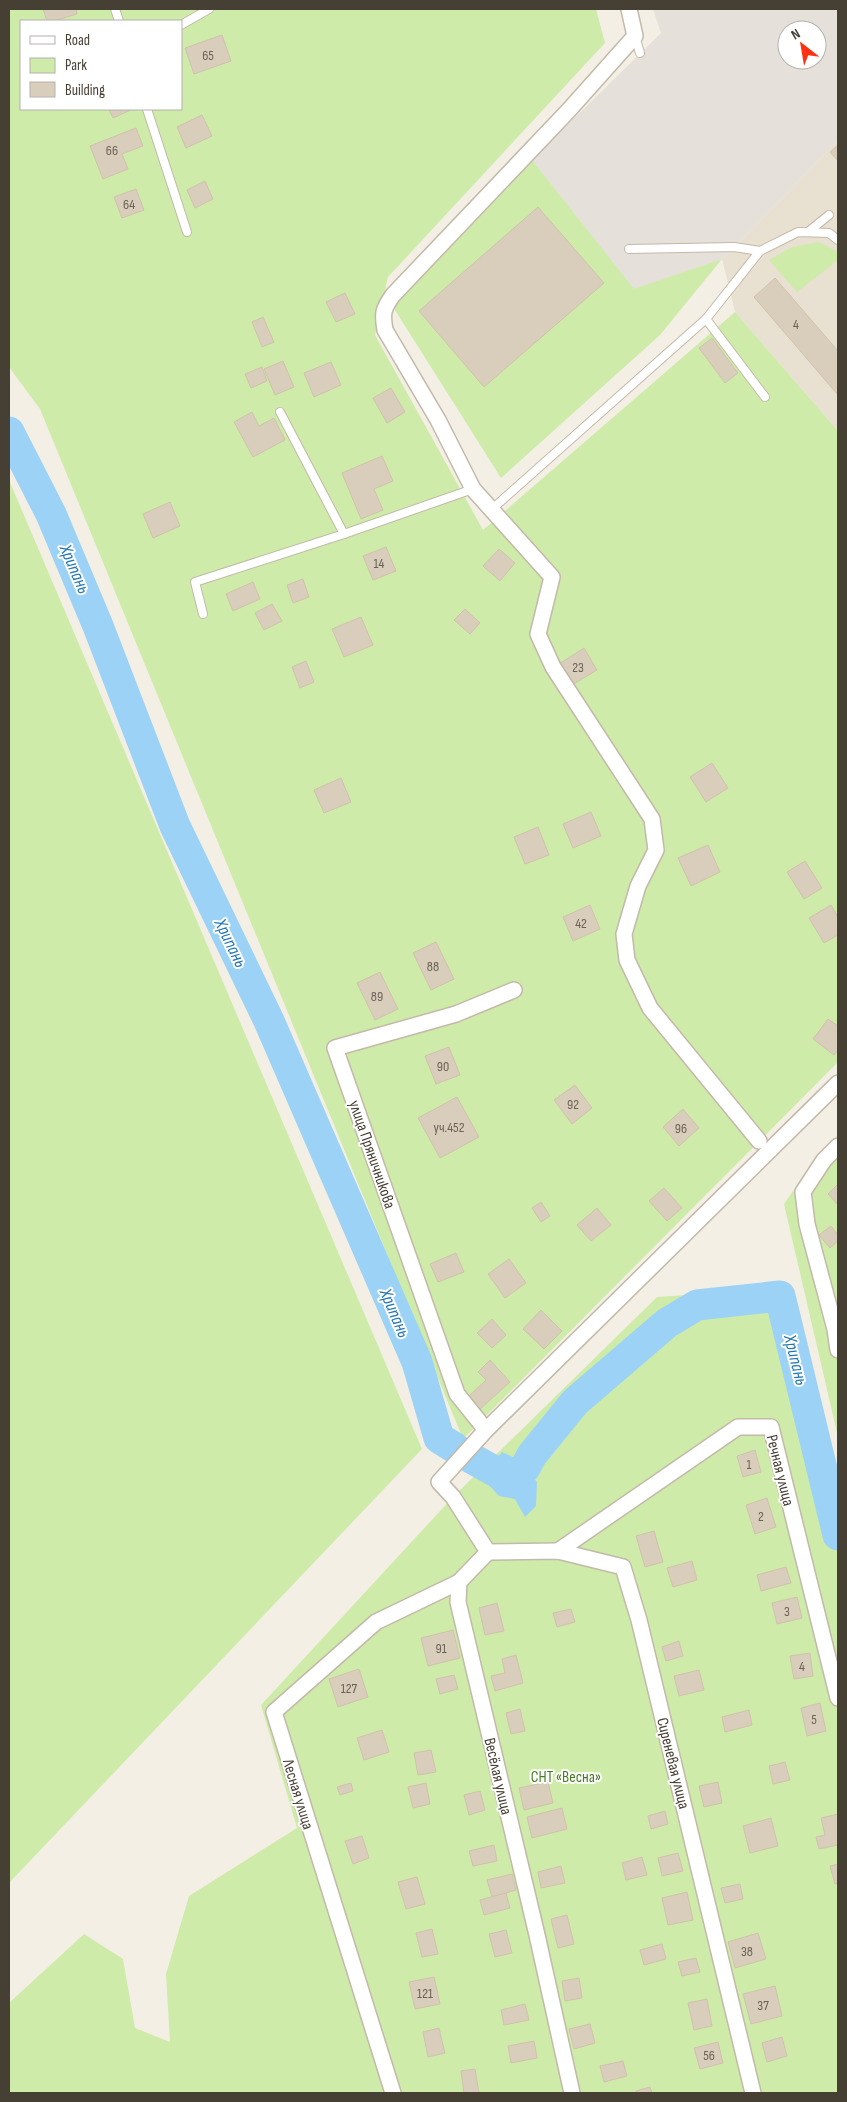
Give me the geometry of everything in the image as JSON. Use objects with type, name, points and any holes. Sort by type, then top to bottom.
[{"type":"street","points":[[629,9],[635,36],[569,110],[393,295],[384,308],[382,323],[438,420],[473,489],[552,578],[538,634],[553,667],[652,819],[656,850],[638,886],[624,934],[627,960],[650,1008],[764,1146]]},
{"type":"street","name":"улица Пряничникова","points":[[486,1430],[457,1394],[335,1048],[456,1014],[514,990]]},
{"type":"street","points":[[459,1582],[488,1552],[453,1497],[439,1482],[486,1430],[764,1146],[838,1083]]},
{"type":"street","points":[[838,1146],[824,1160],[803,1192],[807,1224],[837,1327],[838,1350]]},
{"type":"street","name":"Речная улица","points":[[558,1551],[738,1427],[772,1427],[838,1698]]},
{"type":"street","name":"Сиреневая улица","points":[[488,1552],[558,1551],[623,1567],[639,1620],[753,2093]]},
{"type":"street","name":"Лесная улица","points":[[394,2093],[274,1712],[376,1622],[459,1582]]},
{"type":"street","name":"Весёлая улица","points":[[459,1582],[458,1602],[537,1935],[572,2093]]},
{"type":"lane","points":[[182,24],[210,9]]},
{"type":"lane","points":[[635,36],[640,54]]},
{"type":"lane","points":[[147,110],[187,232]]},
{"type":"lane","points":[[808,232],[829,215]]},
{"type":"lane","points":[[491,510],[706,319],[760,251],[798,232],[829,232],[838,240]]},
{"type":"lane","points":[[629,249],[734,247],[760,251]]},
{"type":"lane","points":[[706,319],[765,397]]},
{"type":"lane","points":[[280,412],[344,534]]},
{"type":"lane","points":[[203,614],[195,582],[344,534],[473,489]]},
{"type":"shaded area","points":[[653,9],[838,9],[838,141],[722,259],[634,290],[532,160],[661,33]]},
{"type":"shaded area","points":[[838,141],[838,431],[735,312],[722,259]]},
{"type":"green space","points":[[9,9],[596,9],[605,43],[388,277],[375,335],[483,530],[735,312],[838,431],[838,1062],[463,1439],[40,409],[9,367]]},
{"type":"green space","points":[[532,160],[634,289],[722,259],[660,335],[501,478],[393,307]]},
{"type":"green space","points":[[819,242],[838,252],[838,260],[797,292],[769,260],[792,247]]},
{"type":"green space","points":[[9,480],[422,1449],[9,1883]]},
{"type":"green space","points":[[838,1140],[838,1437],[784,1204],[805,1174]]},
{"type":"green space","name":"СНТ «Весна»","points":[[792,1288],[838,1490],[838,2093],[9,2093],[9,2003],[84,1934],[123,1959],[135,2028],[170,2042],[166,1974],[189,1896],[297,1828],[261,1705],[453,1497],[657,1297]]},
{"type":"water","points":[[502,1452],[515,1458],[537,1482],[536,1506],[525,1517],[515,1499],[499,1496],[489,1485],[489,1469]]},
{"type":"building","points":[[43,9],[76,9],[77,14],[57,20],[47,20]]},
{"type":"building","points":[[222,35],[231,61],[194,74],[185,48]]},
{"type":"building","points":[[109,110],[131,110],[113,118]]},
{"type":"building","points":[[202,115],[212,136],[186,148],[177,127]]},
{"type":"building","points":[[136,128],[143,146],[122,154],[128,169],[103,179],[90,146]]},
{"type":"building","points":[[838,145],[838,161],[830,152]]},
{"type":"building","points":[[205,181],[213,199],[195,208],[187,190]]},
{"type":"building","points":[[136,189],[144,210],[122,218],[114,197]]},
{"type":"building","points":[[538,207],[604,283],[484,387],[419,311]]},
{"type":"building","points":[[775,278],[838,351],[838,395],[754,297]]},
{"type":"building","points":[[345,293],[355,314],[336,322],[326,302]]},
{"type":"building","points":[[263,317],[274,342],[262,347],[252,322]]},
{"type":"building","points":[[712,338],[738,373],[725,383],[699,348]]},
{"type":"building","points":[[283,361],[294,387],[275,395],[264,369]]},
{"type":"building","points":[[331,362],[341,385],[314,397],[304,373]]},
{"type":"building","points":[[262,367],[267,381],[251,388],[245,374]]},
{"type":"building","points":[[391,388],[405,412],[387,423],[373,398]]},
{"type":"building","points":[[252,412],[259,426],[274,418],[285,440],[253,457],[234,422]]},
{"type":"building","points":[[382,456],[393,481],[374,489],[383,510],[361,519],[342,473]]},
{"type":"building","points":[[170,502],[180,526],[153,538],[143,514]]},
{"type":"building","points":[[386,547],[396,571],[373,580],[363,556]]},
{"type":"building","points":[[499,549],[515,563],[500,581],[483,566]]},
{"type":"building","points":[[303,579],[309,597],[293,603],[287,585]]},
{"type":"building","points":[[253,582],[260,599],[233,611],[226,594]]},
{"type":"building","points":[[272,604],[282,621],[264,630],[255,613]]},
{"type":"building","points":[[465,609],[480,623],[470,634],[454,620]]},
{"type":"building","points":[[361,617],[373,645],[344,657],[332,629]]},
{"type":"building","points":[[584,648],[597,670],[572,685],[559,664]]},
{"type":"building","points":[[306,661],[314,682],[300,688],[292,667]]},
{"type":"building","points":[[712,763],[728,788],[706,802],[690,777]]},
{"type":"building","points":[[341,778],[351,802],[324,813],[314,790]]},
{"type":"building","points":[[591,812],[601,836],[573,848],[563,824]]},
{"type":"building","points":[[538,827],[549,855],[525,864],[514,837]]},
{"type":"building","points":[[708,845],[720,872],[691,886],[678,858]]},
{"type":"building","points":[[805,861],[822,888],[804,899],[787,872]]},
{"type":"building","points":[[590,905],[600,929],[573,941],[563,917]]},
{"type":"building","points":[[831,905],[838,917],[838,935],[824,943],[809,918]]},
{"type":"building","points":[[436,942],[454,979],[431,990],[413,953]]},
{"type":"building","points":[[380,972],[398,1009],[375,1020],[357,983]]},
{"type":"building","points":[[828,1019],[838,1026],[838,1050],[834,1055],[813,1039]]},
{"type":"building","points":[[449,1047],[460,1075],[436,1084],[425,1056]]},
{"type":"building","points":[[575,1085],[592,1108],[572,1124],[554,1100]]},
{"type":"building","points":[[457,1097],[479,1137],[440,1158],[418,1118]]},
{"type":"building","points":[[683,1109],[699,1128],[679,1146],[663,1127]]},
{"type":"building","points":[[838,1184],[838,1205],[828,1194]]},
{"type":"building","points":[[664,1188],[682,1208],[667,1221],[649,1201]]},
{"type":"building","points":[[541,1202],[550,1216],[541,1222],[532,1208]]},
{"type":"building","points":[[597,1208],[611,1225],[591,1241],[577,1225]]},
{"type":"building","points":[[831,1226],[838,1235],[838,1241],[830,1248],[819,1235]]},
{"type":"building","points":[[456,1253],[464,1272],[438,1282],[430,1264]]},
{"type":"building","points":[[509,1259],[526,1283],[505,1298],[488,1274]]},
{"type":"building","points":[[541,1310],[562,1331],[544,1349],[523,1329]]},
{"type":"building","points":[[492,1319],[506,1335],[492,1348],[477,1333]]},
{"type":"building","points":[[490,1360],[510,1382],[480,1409],[469,1396],[486,1380],[478,1372]]},
{"type":"building","points":[[755,1450],[761,1472],[743,1477],[737,1456]]},
{"type":"building","points":[[767,1498],[776,1527],[755,1534],[746,1505]]},
{"type":"building","points":[[654,1531],[663,1562],[645,1567],[636,1536]]},
{"type":"building","points":[[692,1561],[697,1580],[673,1587],[667,1568]]},
{"type":"building","points":[[786,1567],[791,1583],[761,1591],[757,1575]]},
{"type":"building","points":[[797,1597],[802,1618],[777,1624],[772,1603]]},
{"type":"building","points":[[497,1603],[504,1631],[485,1635],[479,1608]]},
{"type":"building","points":[[571,1609],[575,1622],[557,1627],[553,1613]]},
{"type":"building","points":[[453,1630],[460,1658],[428,1666],[421,1638]]},
{"type":"building","points":[[679,1641],[683,1656],[666,1661],[662,1647]]},
{"type":"building","points":[[810,1653],[813,1676],[794,1679],[790,1656]]},
{"type":"building","points":[[516,1655],[523,1683],[495,1691],[491,1676],[505,1673],[502,1659]]},
{"type":"building","points":[[359,1669],[368,1697],[338,1707],[329,1679]]},
{"type":"building","points":[[699,1670],[704,1690],[679,1696],[674,1676]]},
{"type":"building","points":[[454,1675],[458,1689],[440,1694],[436,1679]]},
{"type":"building","points":[[820,1703],[826,1731],[807,1736],[801,1708]]},
{"type":"building","points":[[520,1709],[525,1731],[511,1734],[506,1713]]},
{"type":"building","points":[[749,1710],[752,1725],[725,1732],[722,1717]]},
{"type":"building","points":[[382,1730],[389,1752],[364,1760],[357,1738]]},
{"type":"building","points":[[431,1750],[436,1772],[418,1775],[414,1753]]},
{"type":"building","points":[[785,1762],[790,1780],[773,1784],[769,1766]]},
{"type":"building","points":[[548,1782],[553,1803],[524,1810],[519,1788]]},
{"type":"building","points":[[718,1782],[722,1803],[704,1807],[699,1786]]},
{"type":"building","points":[[351,1783],[353,1791],[340,1795],[337,1787]]},
{"type":"building","points":[[426,1783],[430,1804],[413,1808],[408,1787]]},
{"type":"building","points":[[480,1791],[485,1810],[469,1815],[464,1795]]},
{"type":"building","points":[[562,1808],[567,1829],[532,1838],[527,1817]]},
{"type":"building","points":[[665,1811],[668,1824],[651,1829],[648,1816]]},
{"type":"building","points":[[838,1814],[838,1845],[819,1849],[816,1837],[825,1835],[821,1818]]},
{"type":"building","points":[[771,1818],[778,1846],[750,1853],[743,1826]]},
{"type":"building","points":[[362,1836],[369,1858],[353,1864],[345,1841]]},
{"type":"building","points":[[494,1845],[497,1861],[473,1866],[469,1851]]},
{"type":"building","points":[[678,1853],[683,1871],[662,1876],[658,1858]]},
{"type":"building","points":[[642,1857],[647,1875],[626,1880],[622,1863]]},
{"type":"building","points":[[838,1864],[838,1883],[835,1884],[830,1866]]},
{"type":"building","points":[[561,1866],[565,1883],[541,1888],[538,1872]]},
{"type":"building","points":[[512,1874],[516,1890],[492,1897],[487,1880]]},
{"type":"building","points":[[417,1877],[425,1904],[406,1909],[398,1882]]},
{"type":"building","points":[[740,1884],[743,1899],[725,1903],[721,1888]]},
{"type":"building","points":[[687,1892],[693,1920],[668,1925],[662,1898]]},
{"type":"building","points":[[506,1893],[510,1908],[484,1915],[480,1900]]},
{"type":"building","points":[[567,1915],[574,1944],[558,1948],[551,1919]]},
{"type":"building","points":[[432,1929],[438,1954],[422,1957],[416,1933]]},
{"type":"building","points":[[506,1930],[512,1953],[495,1957],[489,1934]]},
{"type":"building","points":[[758,1933],[766,1959],[735,1968],[728,1942]]},
{"type":"building","points":[[662,1944],[666,1959],[644,1965],[640,1950]]},
{"type":"building","points":[[696,1958],[700,1972],[682,1976],[678,1962]]},
{"type":"building","points":[[434,1977],[440,2004],[415,2009],[409,1982]]},
{"type":"building","points":[[579,1978],[582,1998],[565,2001],[562,1981]]},
{"type":"building","points":[[775,1986],[782,2016],[751,2024],[743,1994]]},
{"type":"building","points":[[707,1999],[712,2026],[694,2030],[688,2003]]},
{"type":"building","points":[[525,2004],[529,2020],[504,2025],[501,2010]]},
{"type":"building","points":[[590,2024],[595,2043],[574,2049],[569,2029]]},
{"type":"building","points":[[439,2028],[445,2053],[428,2057],[423,2032]]},
{"type":"building","points":[[782,2037],[787,2056],[767,2062],[762,2043]]},
{"type":"building","points":[[534,2041],[537,2058],[511,2063],[508,2046]]},
{"type":"building","points":[[718,2042],[723,2063],[700,2069],[694,2048]]},
{"type":"building","points":[[623,2061],[627,2076],[604,2082],[600,2066]]},
{"type":"building","points":[[475,2069],[479,2093],[464,2093],[461,2071]]},
{"type":"building","points":[[650,2087],[652,2093],[636,2093],[636,2091]]},
{"type":"waterway","name":"Хрипань","points":[[9,432],[51,514],[98,626],[175,826],[269,1021],[417,1362],[439,1438],[455,1448]]},
{"type":"waterway","name":"Хрипань","points":[[471,1458],[507,1478],[525,1468],[532,1455],[575,1402],[667,1323],[697,1305],[780,1296],[838,1535]]}]
